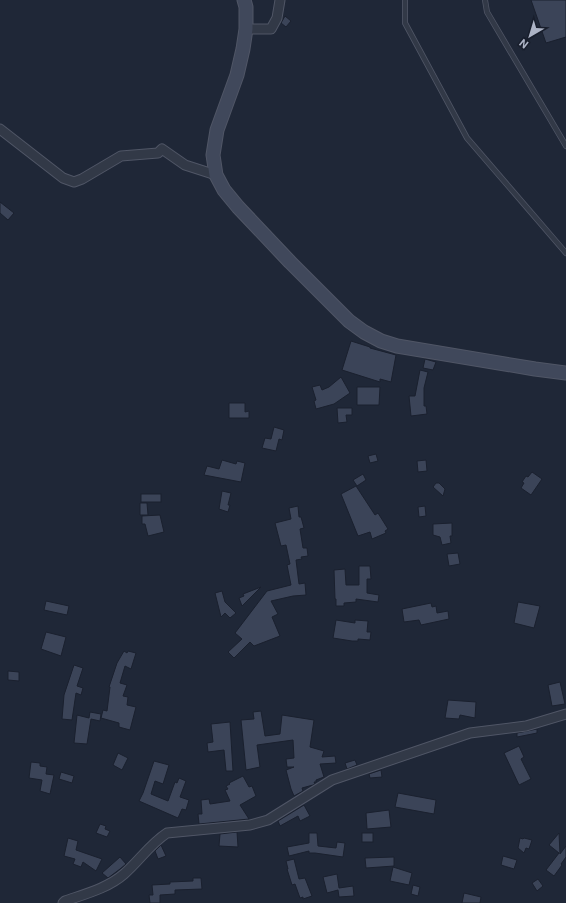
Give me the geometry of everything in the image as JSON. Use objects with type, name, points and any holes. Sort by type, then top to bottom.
[{"type":"main road","points":[[244,0],[246,7],[246,29],[243,49],[237,75],[217,130],[213,155],[216,175],[224,190],[279,251],[349,321],[364,332],[381,341],[397,346],[566,373]]},
{"type":"street","points":[[246,29],[271,29],[277,18],[280,0]]},
{"type":"street","points":[[0,129],[63,178],[74,182],[82,179],[121,156],[158,153],[162,149],[185,166],[216,175]]},
{"type":"street","points":[[63,903],[100,889],[124,874],[159,838],[167,833],[250,825],[268,820],[332,780],[470,733],[526,726],[566,714]]},
{"type":"lane","points":[[405,0],[405,24],[467,138],[566,253]]},
{"type":"lane","points":[[485,0],[487,12],[566,146]]},
{"type":"building","points":[[531,0],[566,0],[566,37],[546,43]]},
{"type":"building","points":[[285,16],[291,21],[286,27],[281,23]]},
{"type":"building","points":[[0,202],[14,213],[8,220],[0,213]]},
{"type":"building","points":[[351,341],[396,355],[391,382],[380,379],[380,382],[342,370]]},
{"type":"building","points":[[425,359],[436,362],[433,370],[423,368]]},
{"type":"building","points":[[420,370],[428,372],[424,388],[424,406],[426,406],[427,414],[411,416],[409,396],[415,396]]},
{"type":"building","points":[[341,377],[350,393],[334,404],[316,409],[314,401],[316,400],[312,387],[320,385],[322,390],[329,387]]},
{"type":"building","points":[[357,387],[380,387],[379,405],[357,405]]},
{"type":"building","points":[[229,403],[245,403],[245,412],[249,411],[249,418],[229,418]]},
{"type":"building","points":[[337,408],[352,408],[352,415],[346,415],[347,422],[338,423]]},
{"type":"building","points":[[274,427],[284,430],[282,440],[279,439],[276,451],[262,448],[265,438],[271,439]]},
{"type":"building","points":[[376,454],[378,461],[370,463],[368,456]]},
{"type":"building","points":[[222,460],[236,464],[237,461],[245,463],[241,482],[204,475],[207,466],[219,469]]},
{"type":"building","points":[[426,460],[427,471],[418,472],[417,461]]},
{"type":"building","points":[[532,472],[542,479],[531,495],[521,488],[524,483],[522,482],[526,476],[528,477]]},
{"type":"building","points":[[363,474],[366,480],[357,486],[353,480]]},
{"type":"building","points":[[436,483],[439,483],[445,489],[443,496],[433,487]]},
{"type":"building","points":[[356,486],[375,515],[378,513],[388,529],[385,531],[386,533],[372,539],[370,532],[358,536],[341,494]]},
{"type":"building","points":[[222,491],[231,493],[228,512],[219,509]]},
{"type":"building","points":[[141,494],[161,494],[161,502],[141,502]]},
{"type":"building","points":[[140,503],[147,503],[148,515],[140,515]]},
{"type":"building","points":[[298,506],[299,517],[301,517],[304,528],[300,529],[303,548],[307,548],[308,556],[301,557],[302,559],[296,560],[299,584],[305,583],[306,595],[293,596],[271,601],[278,614],[272,617],[280,636],[254,646],[250,642],[234,658],[228,652],[242,639],[235,633],[267,591],[291,585],[287,565],[290,564],[286,545],[281,546],[275,523],[291,519],[289,508]]},
{"type":"building","points":[[425,506],[426,516],[419,517],[418,507]]},
{"type":"building","points":[[160,515],[164,532],[148,536],[145,524],[142,524],[142,516]]},
{"type":"building","points":[[452,523],[452,536],[450,536],[451,543],[442,545],[440,537],[433,535],[433,524]]},
{"type":"building","points":[[458,553],[460,564],[449,566],[447,554]]},
{"type":"building","points":[[359,566],[370,566],[371,579],[367,579],[367,593],[379,595],[378,602],[356,599],[356,602],[344,603],[344,606],[336,606],[334,570],[345,569],[346,585],[359,585]]},
{"type":"building","points":[[261,587],[242,606],[239,598],[244,596],[243,594]]},
{"type":"building","points":[[222,591],[225,602],[236,613],[230,618],[225,613],[221,617],[215,593]]},
{"type":"building","points":[[46,601],[69,606],[67,615],[44,610]]},
{"type":"building","points":[[518,602],[540,606],[534,628],[514,623]]},
{"type":"building","points":[[431,603],[432,607],[436,606],[437,613],[448,611],[449,619],[421,625],[419,620],[404,622],[402,609]]},
{"type":"building","points":[[336,620],[355,623],[355,620],[368,621],[367,632],[371,632],[370,640],[358,639],[358,641],[352,641],[333,638]]},
{"type":"building","points":[[46,632],[66,637],[61,656],[41,649]]},
{"type":"building","points":[[124,651],[127,653],[128,651],[136,653],[131,669],[125,666],[120,683],[127,685],[123,696],[128,697],[127,705],[136,707],[130,730],[119,727],[119,723],[101,718],[103,710],[107,711],[109,687],[117,663]]},
{"type":"building","points":[[74,665],[83,668],[77,686],[83,688],[81,695],[76,693],[72,720],[62,719],[64,695]]},
{"type":"building","points":[[8,671],[19,672],[19,681],[8,680]]},
{"type":"building","points":[[560,682],[565,704],[552,706],[548,685]]},
{"type":"building","points":[[448,700],[476,702],[475,718],[460,715],[459,719],[445,718]]},
{"type":"building","points":[[261,711],[265,736],[280,734],[282,715],[314,720],[310,747],[324,751],[322,757],[335,756],[336,763],[320,764],[324,777],[316,780],[316,782],[314,782],[315,784],[313,785],[302,788],[303,791],[294,796],[286,770],[294,767],[287,767],[286,759],[294,758],[293,740],[257,745],[260,767],[246,770],[241,720],[254,719],[253,712]]},
{"type":"building","points":[[90,712],[101,714],[100,721],[91,719],[87,744],[74,743],[77,715],[89,718]]},
{"type":"building","points":[[230,722],[233,771],[226,771],[224,750],[208,752],[207,743],[213,742],[211,724]]},
{"type":"building","points":[[537,729],[537,733],[517,737],[517,733]]},
{"type":"building","points":[[519,746],[524,757],[521,759],[531,779],[519,785],[504,753]]},
{"type":"building","points":[[118,753],[128,758],[122,770],[113,765]]},
{"type":"building","points":[[355,760],[357,765],[347,769],[345,763]]},
{"type":"building","points":[[154,761],[169,765],[163,784],[155,781],[151,794],[168,801],[175,782],[177,783],[179,778],[186,781],[180,797],[189,800],[186,810],[182,809],[178,818],[139,801]]},
{"type":"building","points":[[31,762],[40,763],[40,766],[47,767],[46,774],[54,775],[50,794],[40,791],[42,780],[29,778]]},
{"type":"building","points":[[381,770],[382,777],[370,778],[369,774]]},
{"type":"building","points":[[61,772],[74,776],[72,783],[59,779]]},
{"type":"building","points":[[243,776],[249,787],[252,786],[256,796],[240,805],[249,819],[199,824],[198,814],[202,814],[201,800],[209,799],[210,804],[230,801],[225,790],[228,789],[226,786]]},
{"type":"building","points":[[398,793],[436,800],[434,814],[395,807]]},
{"type":"building","points":[[304,805],[310,816],[300,821],[298,816],[280,826],[278,821]]},
{"type":"building","points":[[389,810],[391,827],[367,829],[366,813]]},
{"type":"building","points":[[100,824],[106,826],[105,829],[110,831],[107,837],[96,833]]},
{"type":"building","points":[[237,832],[238,847],[219,846],[220,834]]},
{"type":"building","points":[[309,833],[317,833],[318,846],[336,848],[337,842],[345,843],[343,857],[309,853],[309,851],[289,856],[287,847],[309,843]]},
{"type":"building","points":[[362,833],[373,833],[373,842],[362,842]]},
{"type":"building","points":[[559,833],[560,854],[566,846],[566,857],[554,876],[546,870],[559,853],[549,845]]},
{"type":"building","points":[[68,838],[78,841],[76,850],[102,859],[96,871],[83,862],[81,867],[73,864],[75,859],[64,856]]},
{"type":"building","points":[[520,838],[532,840],[529,849],[526,848],[524,853],[518,848]]},
{"type":"building","points":[[161,845],[166,856],[158,859],[155,851]]},
{"type":"building","points":[[503,856],[517,860],[514,869],[501,865]]},
{"type":"building","points":[[120,857],[126,864],[108,878],[102,873]]},
{"type":"building","points":[[394,857],[394,866],[366,868],[365,858]]},
{"type":"building","points":[[294,859],[299,879],[305,878],[312,896],[303,899],[303,897],[300,898],[295,884],[292,885],[286,861]]},
{"type":"building","points":[[393,867],[412,873],[409,885],[390,881]]},
{"type":"building","points":[[337,874],[339,888],[353,886],[354,896],[339,897],[338,890],[327,893],[323,877]]},
{"type":"building","points":[[193,878],[201,878],[202,889],[175,890],[175,894],[160,895],[160,903],[150,903],[149,895],[153,895],[152,885],[170,884],[170,882],[193,881]]},
{"type":"building","points":[[538,879],[543,886],[537,891],[532,883]]},
{"type":"building","points":[[413,885],[420,887],[418,896],[411,894]]},
{"type":"building","points":[[464,893],[481,897],[480,903],[462,903]]}]
